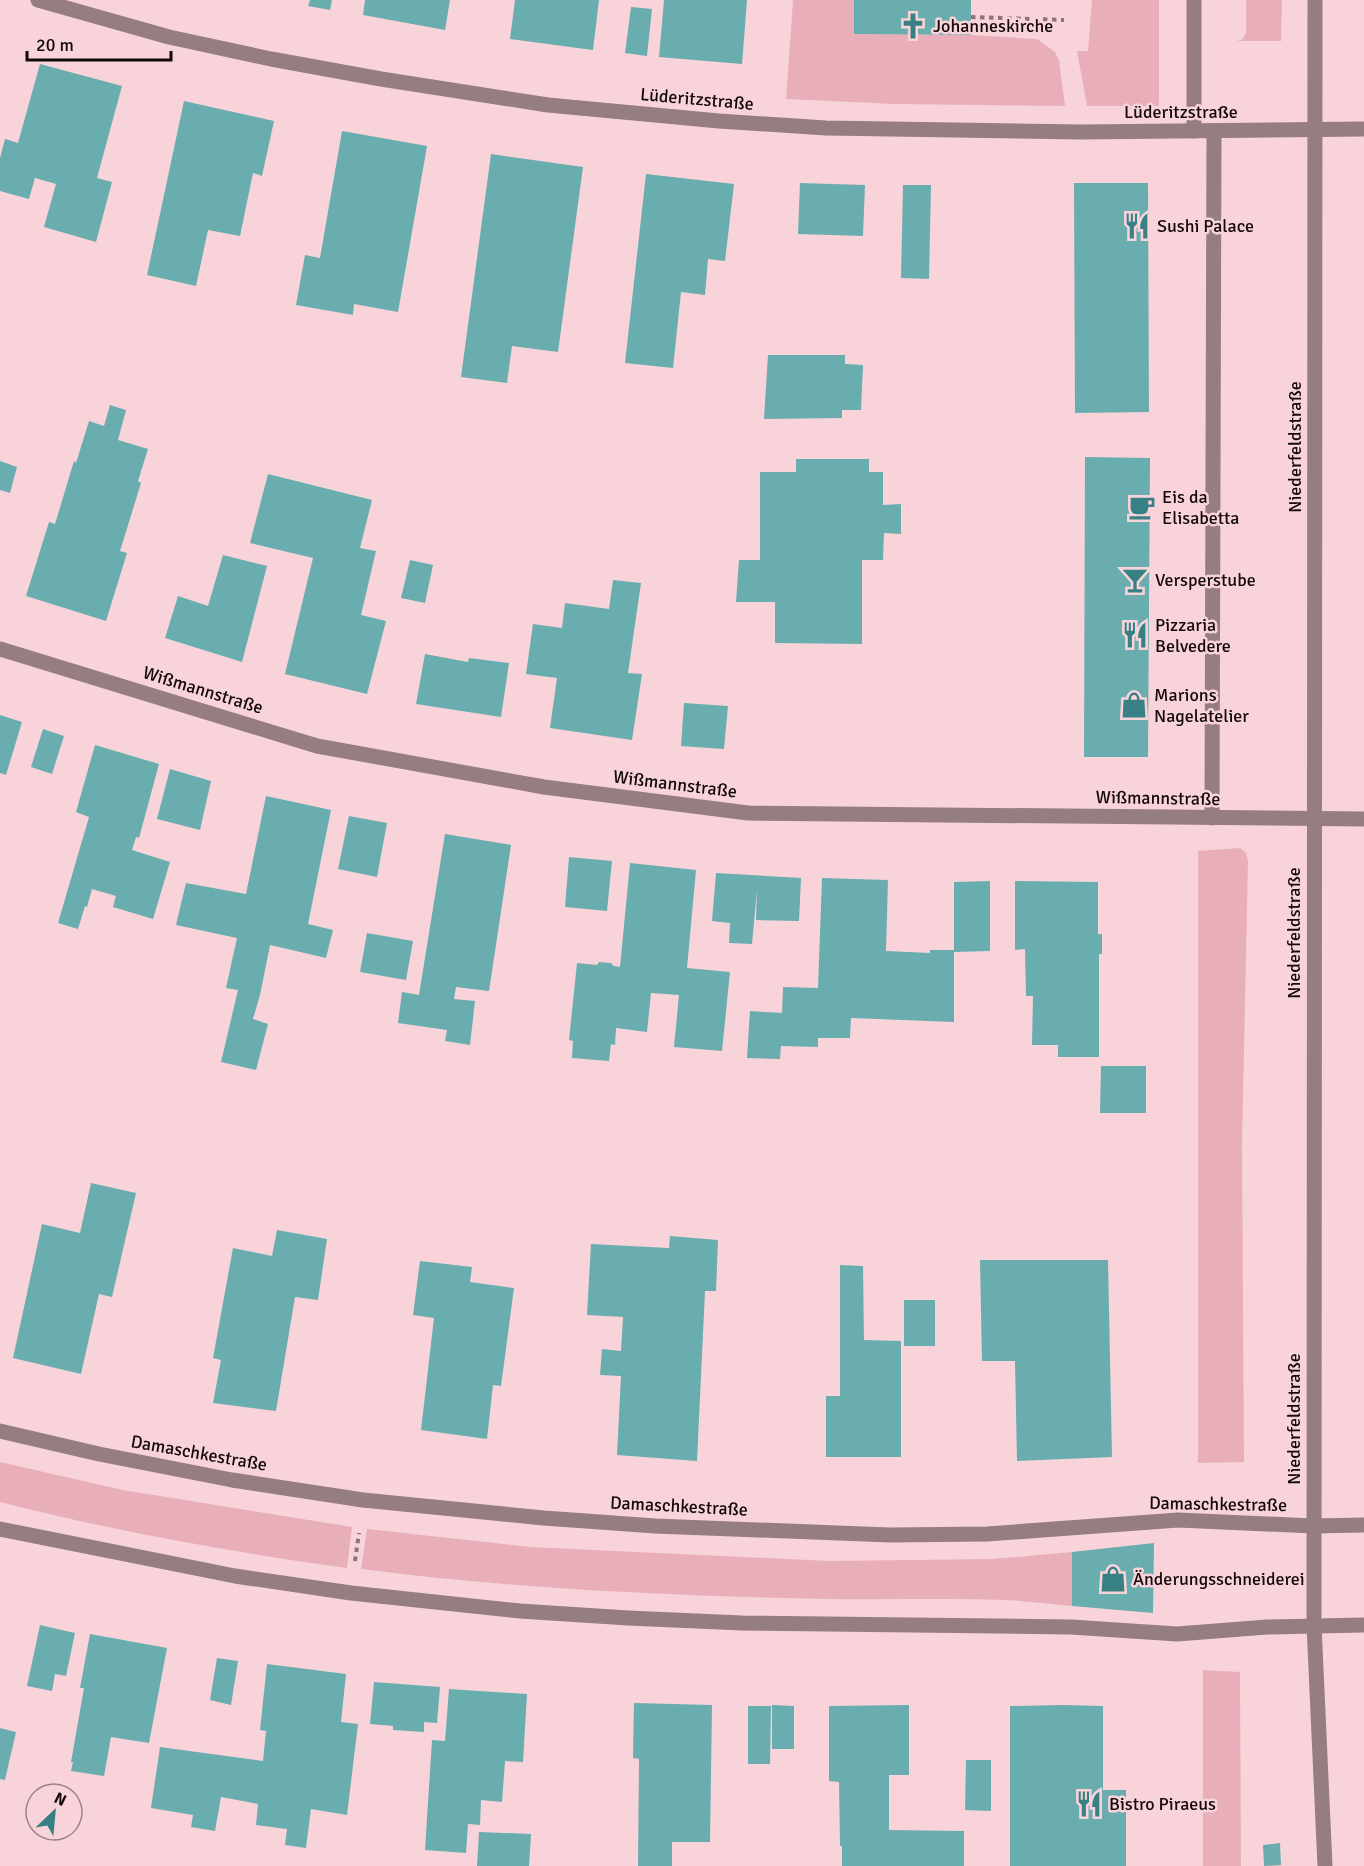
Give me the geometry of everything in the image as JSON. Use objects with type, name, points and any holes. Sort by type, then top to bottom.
[{"type":"street","name":"Lüderitzstraße","points":[[38,0],[169,37],[271,59],[548,105],[719,121],[826,128],[1194,131],[1364,129]]},
{"type":"street","points":[[1194,0],[1194,131]]},
{"type":"street","name":"Niederfeldstraße","points":[[1315,0],[1314,1625],[1324,1866]]},
{"type":"street","points":[[1212,818],[1214,131]]},
{"type":"street","name":"Wißmannstraße","points":[[0,649],[317,746],[544,787],[748,813],[1364,819]]},
{"type":"street","name":"Damaschkestraße","points":[[0,1431],[99,1454],[221,1478],[363,1500],[544,1518],[655,1526],[890,1535],[987,1534],[1178,1520],[1314,1526],[1364,1525]]},
{"type":"street","points":[[0,1529],[235,1576],[351,1593],[520,1611],[742,1623],[1071,1627],[1178,1634],[1267,1627],[1364,1625]]},
{"type":"path","points":[[971,17],[1064,20]]},
{"type":"path","points":[[351,1593],[363,1500]]},
{"type":"shaded area","points":[[793,0],[854,0],[855,34],[971,35],[1037,39],[1055,52],[1059,60],[1065,106],[895,104],[786,99]]},
{"type":"shaded area","points":[[1092,0],[1159,0],[1159,106],[1087,106],[1077,51],[1088,51]]},
{"type":"shaded area","points":[[1246,0],[1282,0],[1281,41],[1237,41],[1243,39],[1246,33]]},
{"type":"shaded area","points":[[1240,848],[1246,853],[1248,861],[1242,1144],[1244,1462],[1198,1463],[1198,851]]},
{"type":"shaded area","points":[[0,1462],[123,1490],[352,1527],[347,1568],[172,1540],[0,1502]]},
{"type":"shaded area","points":[[367,1529],[531,1547],[829,1561],[992,1559],[1072,1552],[1072,1606],[1004,1600],[711,1596],[477,1582],[419,1576],[361,1569]]},
{"type":"shaded area","points":[[1203,1670],[1240,1672],[1241,1866],[1203,1866]]},
{"type":"building","points":[[310,0],[332,0],[330,10],[308,6]]},
{"type":"building","points":[[365,0],[450,0],[445,30],[363,15]]},
{"type":"building","points":[[515,0],[599,0],[593,50],[510,39]]},
{"type":"building","points":[[664,0],[747,0],[742,64],[659,57]]},
{"type":"building","name":"Johanneskirche","points":[[854,0],[971,0],[971,35],[854,34]]},
{"type":"building","points":[[631,7],[652,9],[647,56],[625,53]]},
{"type":"building","points":[[40,64],[122,86],[97,178],[112,182],[96,242],[44,227],[56,184],[35,178],[29,199],[0,191],[0,158],[5,139],[18,143]]},
{"type":"building","points":[[184,101],[274,121],[262,176],[253,173],[240,236],[208,230],[196,286],[147,275]]},
{"type":"building","points":[[342,131],[427,146],[398,312],[354,304],[353,315],[296,305],[305,255],[320,258]]},
{"type":"building","points":[[491,154],[583,167],[558,352],[512,346],[507,383],[461,377]]},
{"type":"building","points":[[646,174],[734,184],[725,261],[708,259],[705,295],[681,292],[673,368],[625,363]]},
{"type":"building","points":[[800,183],[865,185],[863,236],[798,234]]},
{"type":"building","points":[[1074,183],[1148,183],[1149,412],[1075,413]]},
{"type":"building","points":[[903,185],[931,185],[929,279],[901,278]]},
{"type":"building","points":[[768,355],[845,355],[845,364],[863,365],[861,410],[842,410],[842,418],[764,419]]},
{"type":"building","points":[[110,405],[126,410],[118,440],[148,449],[138,481],[141,483],[120,551],[127,553],[106,621],[26,596],[49,522],[55,524],[89,421],[104,426]]},
{"type":"building","points":[[1085,457],[1150,458],[1148,757],[1084,757]]},
{"type":"building","points":[[796,459],[869,459],[869,472],[883,472],[883,505],[901,504],[901,534],[884,533],[883,560],[862,560],[862,644],[775,643],[775,602],[736,602],[739,560],[760,560],[760,472],[796,472]]},
{"type":"building","points":[[0,461],[17,467],[10,493],[0,490]]},
{"type":"building","points":[[268,474],[372,500],[360,548],[376,551],[361,615],[386,621],[367,694],[285,674],[313,558],[250,543]]},
{"type":"building","points":[[223,555],[267,566],[242,662],[165,638],[178,596],[208,606]]},
{"type":"building","points":[[410,560],[433,565],[425,603],[401,598]]},
{"type":"building","points":[[613,580],[641,583],[628,673],[642,674],[632,740],[550,728],[557,678],[526,674],[533,624],[562,628],[565,603],[609,609]]},
{"type":"building","points":[[425,654],[468,662],[469,658],[509,663],[501,717],[416,704]]},
{"type":"building","points":[[684,703],[728,706],[724,749],[681,746]]},
{"type":"building","points":[[0,715],[22,722],[6,775],[0,773]]},
{"type":"building","points":[[43,729],[64,736],[52,774],[31,767]]},
{"type":"building","points":[[95,745],[159,764],[139,838],[136,837],[132,850],[170,862],[153,919],[113,907],[116,896],[92,889],[78,929],[58,923],[89,817],[76,812]]},
{"type":"building","points":[[170,769],[211,781],[200,830],[157,819]]},
{"type":"building","points":[[266,796],[331,810],[308,924],[333,930],[326,958],[270,945],[253,1019],[268,1024],[256,1070],[221,1062],[238,990],[226,988],[237,938],[176,925],[186,883],[246,894]]},
{"type":"building","points":[[349,816],[387,823],[377,877],[338,869]]},
{"type":"building","points":[[445,834],[511,845],[489,991],[456,987],[454,999],[475,1001],[470,1045],[445,1041],[447,1030],[398,1023],[402,992],[419,995]]},
{"type":"building","points":[[569,857],[612,861],[607,911],[565,907]]},
{"type":"building","points":[[630,863],[696,870],[687,968],[730,972],[722,1051],[674,1047],[679,995],[651,993],[647,1032],[616,1028],[615,1045],[611,1044],[609,1061],[572,1058],[573,1041],[569,1040],[577,963],[597,965],[599,962],[611,963],[620,967]]},
{"type":"building","points":[[716,873],[801,878],[799,921],[756,920],[757,889],[752,944],[729,943],[730,923],[712,921]]},
{"type":"building","points":[[822,878],[888,880],[886,951],[930,953],[930,950],[954,950],[954,1022],[851,1018],[850,1038],[818,1038],[818,1047],[781,1046],[780,1059],[747,1058],[750,1011],[782,1013],[783,987],[818,988]]},
{"type":"building","points":[[990,881],[990,951],[954,952],[954,882]]},
{"type":"building","points":[[1015,881],[1098,882],[1098,934],[1102,934],[1102,954],[1099,954],[1099,1057],[1058,1057],[1058,1045],[1032,1045],[1033,996],[1026,996],[1025,949],[1015,950]]},
{"type":"building","points":[[367,933],[413,941],[406,980],[360,972]]},
{"type":"building","points":[[1101,1066],[1146,1066],[1146,1113],[1100,1113]]},
{"type":"building","points":[[91,1183],[136,1193],[112,1297],[99,1294],[81,1374],[13,1358],[42,1224],[80,1233]]},
{"type":"building","points":[[277,1230],[327,1239],[318,1300],[295,1297],[276,1411],[213,1403],[221,1360],[213,1358],[233,1248],[272,1256]]},
{"type":"building","points":[[670,1236],[718,1240],[716,1291],[705,1291],[697,1461],[617,1455],[621,1376],[600,1375],[602,1349],[621,1351],[623,1317],[587,1315],[591,1244],[669,1248]]},
{"type":"building","points":[[980,1260],[1108,1260],[1112,1457],[1017,1461],[1015,1361],[982,1361]]},
{"type":"building","points":[[420,1261],[472,1267],[470,1282],[514,1288],[501,1386],[493,1385],[487,1439],[421,1430],[434,1318],[413,1315]]},
{"type":"building","points":[[840,1265],[863,1266],[864,1340],[901,1341],[901,1457],[826,1457],[826,1396],[840,1396]]},
{"type":"building","points":[[904,1300],[935,1300],[935,1346],[904,1346]]},
{"type":"building","name":"Änderungsschneiderei","points":[[1154,1543],[1153,1613],[1072,1606],[1072,1552]]},
{"type":"building","points":[[40,1625],[75,1633],[66,1676],[55,1674],[52,1691],[27,1686]]},
{"type":"building","points":[[90,1634],[167,1648],[149,1743],[111,1737],[104,1776],[71,1771],[84,1688],[80,1688]]},
{"type":"building","points":[[217,1658],[238,1661],[231,1705],[210,1700]]},
{"type":"building","points":[[267,1664],[346,1674],[341,1722],[358,1724],[347,1815],[311,1809],[306,1848],[285,1845],[287,1829],[256,1825],[258,1804],[221,1797],[215,1831],[191,1827],[193,1815],[151,1808],[160,1747],[263,1761],[266,1731],[260,1730]]},
{"type":"building","points":[[374,1682],[440,1687],[437,1723],[424,1722],[424,1732],[393,1730],[393,1726],[370,1724]]},
{"type":"building","points":[[449,1689],[527,1694],[523,1762],[505,1761],[502,1802],[481,1800],[480,1825],[468,1824],[466,1853],[425,1850],[432,1740],[445,1741]]},
{"type":"building","points":[[634,1703],[712,1705],[710,1842],[672,1842],[672,1866],[638,1866],[639,1759],[633,1758]]},
{"type":"building","points":[[772,1705],[794,1706],[794,1749],[772,1749]]},
{"type":"building","points":[[909,1705],[909,1775],[889,1775],[889,1830],[964,1831],[964,1866],[842,1866],[839,1782],[829,1781],[829,1706]]},
{"type":"building","points":[[748,1706],[771,1706],[770,1764],[748,1764]]},
{"type":"building","points":[[1010,1706],[1103,1706],[1103,1790],[1126,1790],[1126,1866],[1010,1866]]},
{"type":"building","points":[[0,1728],[16,1732],[5,1780],[0,1779]]},
{"type":"building","points":[[966,1760],[991,1760],[991,1811],[965,1810]]},
{"type":"building","points":[[479,1832],[531,1834],[529,1866],[477,1866]]},
{"type":"building","points":[[1280,1843],[1281,1865],[1264,1866],[1263,1845]]},
{"type":"place","name":"Johanneskirche","points":[[913,26]]},
{"type":"place","name":"Sushi Palace","points":[[1137,226]]},
{"type":"place","name":"Eis da Elisabetta","points":[[1142,507]]},
{"type":"place","name":"Versperstube","points":[[1135,580]]},
{"type":"place","name":"Pizzaria Belvedere","points":[[1135,635]]},
{"type":"place","name":"Marions Nagelatelier","points":[[1134,705]]},
{"type":"place","name":"Änderungsschneiderei","points":[[1113,1579]]},
{"type":"place","name":"Bistro Piraeus","points":[[1089,1804]]}]
